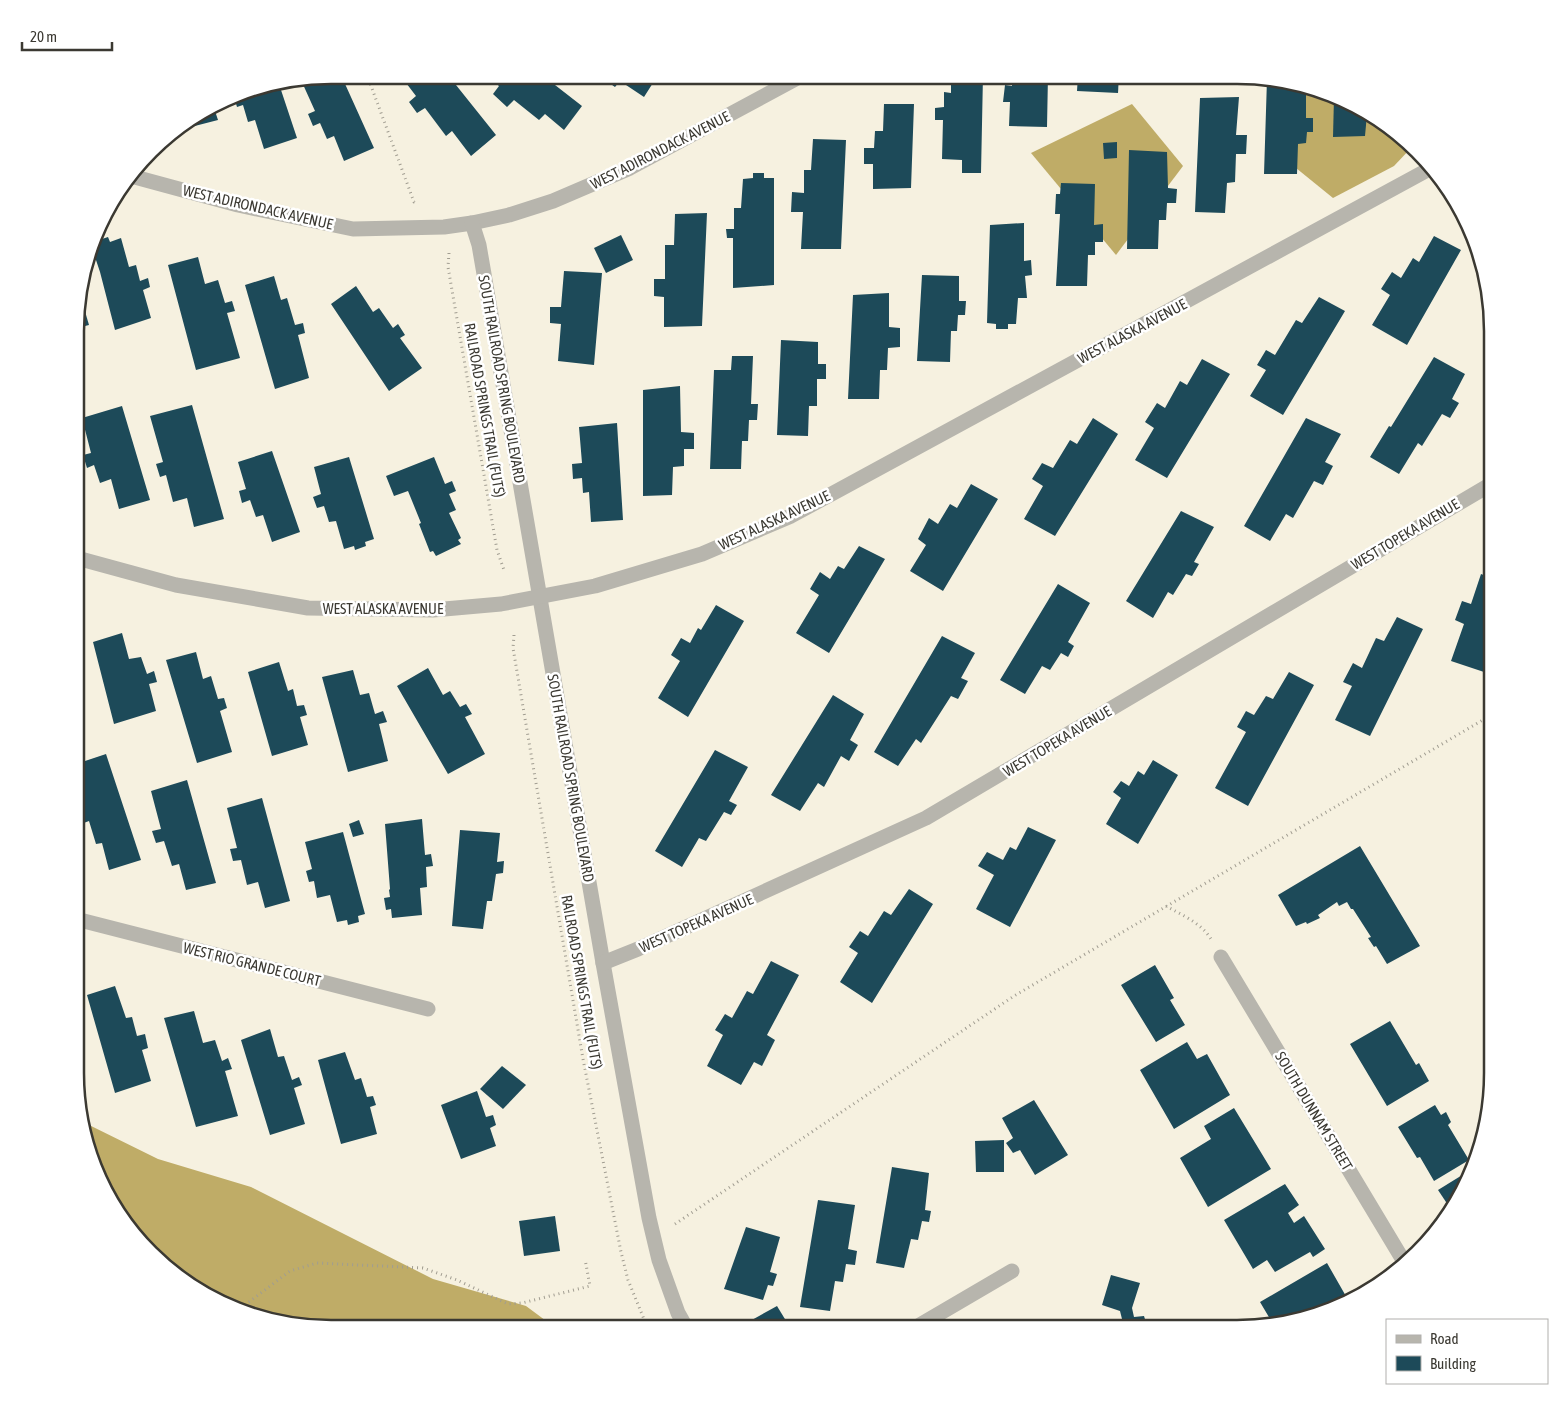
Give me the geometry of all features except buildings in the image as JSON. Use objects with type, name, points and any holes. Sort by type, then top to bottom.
[{"type":"street","name":"WEST ADIRONDACK AVENUE","points":[[137,178],[238,205],[353,229],[444,227],[472,223],[509,215],[553,201],[630,168],[786,84]]},
{"type":"street","name":"WEST ALASKA AVENUE","points":[[84,560],[176,585],[308,608],[433,610],[501,604],[595,586],[702,554],[791,516],[1426,172]]},
{"type":"street","name":"SOUTH RAILROAD SPRING BOULEVARD","points":[[472,223],[479,245],[649,1218],[662,1269],[682,1320]]},
{"type":"street","name":"WEST TOPEKA AVENUE","points":[[603,963],[647,945],[926,818],[1484,487]]},
{"type":"street","name":"WEST RIO GRANDE COURT","points":[[84,921],[428,1009]]},
{"type":"street","name":"SOUTH DUNNAM STREET","points":[[1222,957],[1402,1258]]},
{"type":"street","points":[[928,1320],[1012,1271]]},
{"type":"path","points":[[370,84],[414,202]]},
{"type":"path","name":"RAILROAD SPRINGS TRAIL (FUTS)","points":[[449,253],[448,267],[498,550],[504,570]]},
{"type":"path","name":"RAILROAD SPRINGS TRAIL (FUTS)","points":[[514,635],[514,648],[583,1059],[628,1280],[644,1320]]},
{"type":"path","points":[[675,1224],[1014,996],[1484,719]]},
{"type":"path","points":[[1166,906],[1192,920],[1208,935],[1222,957]]},
{"type":"path","points":[[246,1305],[290,1271],[317,1263],[423,1268],[457,1280],[508,1304],[522,1304],[590,1286],[585,1259]]},
{"type":"shaded area","points":[[1287,89],[1316,97],[1346,109],[1374,125],[1407,152],[1394,166],[1333,198],[1280,155]]},
{"type":"shaded area","points":[[1132,104],[1183,166],[1116,255],[1031,153]]},
{"type":"shaded area","points":[[90,1125],[158,1159],[251,1187],[433,1279],[526,1306],[545,1320],[315,1320],[267,1312],[236,1301],[194,1279],[168,1259],[145,1236],[125,1210],[109,1182],[97,1152]]}]
